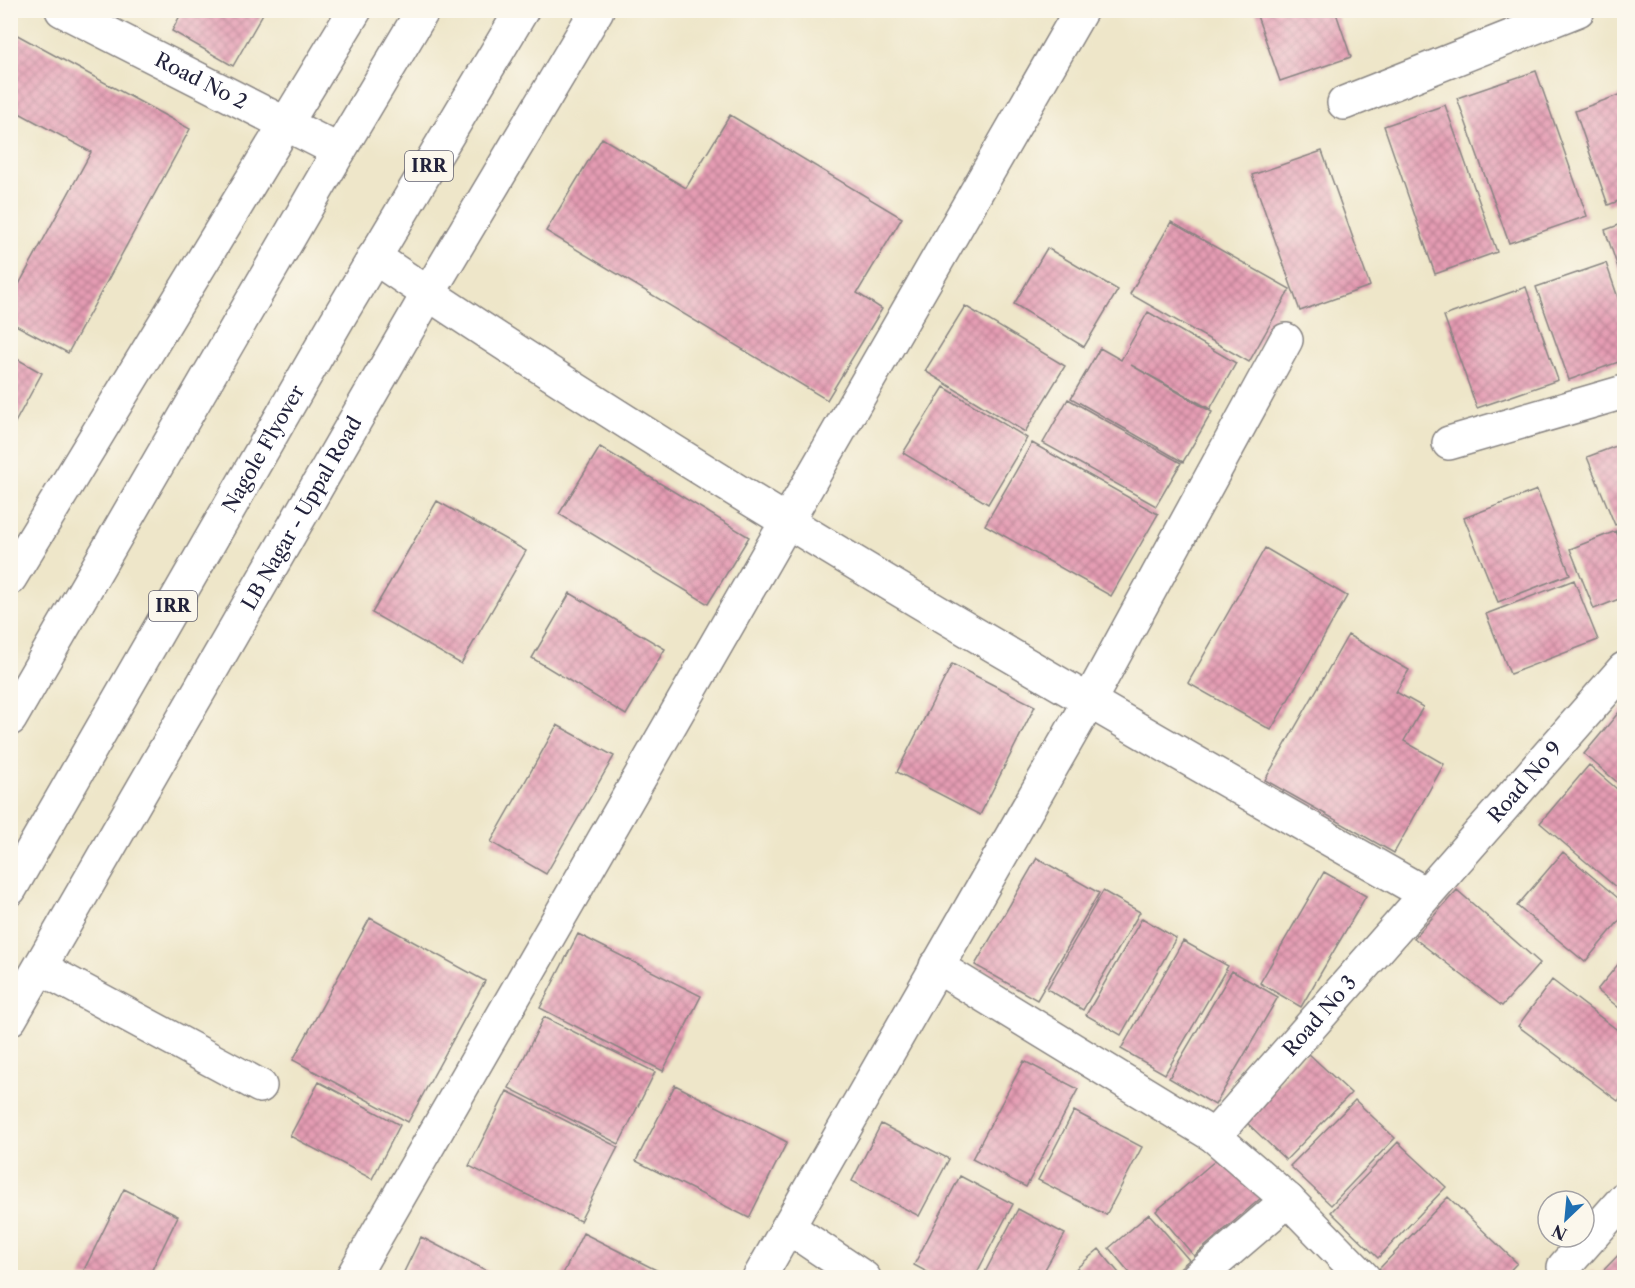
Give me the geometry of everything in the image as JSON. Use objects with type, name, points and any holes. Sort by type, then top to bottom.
[{"type":"main road","name":"Road No 2","points":[[62,10],[339,151]]},
{"type":"main road","points":[[10,578],[355,10]]},
{"type":"main road","points":[[10,719],[423,10]]},
{"type":"main road","name":"Nagole Flyover","points":[[10,889],[374,257],[522,10]]},
{"type":"main road","name":"LB Nagar - Uppal Road","points":[[10,1020],[428,294],[597,10]]},
{"type":"main road","points":[[352,1278],[1081,10]]},
{"type":"main road","points":[[1344,103],[1578,10]]},
{"type":"main road","points":[[374,257],[428,294],[788,522],[1088,703],[1426,894]]},
{"type":"main road","points":[[759,1278],[1088,703],[1286,340]]},
{"type":"main road","points":[[1449,444],[1624,392]]},
{"type":"main road","name":"Road No 9","points":[[1426,894],[1624,669]]},
{"type":"main road","name":"Road No 3","points":[[1214,1136],[1426,894]]},
{"type":"main road","points":[[936,966],[1214,1136],[1288,1200],[1364,1278]]},
{"type":"main road","points":[[41,968],[260,1086]]},
{"type":"main road","points":[[1564,1267],[1624,1199]]},
{"type":"main road","points":[[1197,1278],[1288,1200]]},
{"type":"main road","points":[[788,1227],[864,1278]]},
{"type":"building","points":[[183,10],[265,10],[233,66],[172,31]]},
{"type":"building","points":[[1255,10],[1335,10],[1351,57],[1280,81]]},
{"type":"building","points":[[10,31],[190,129],[68,353],[10,322],[10,301],[91,152],[10,108]]},
{"type":"building","points":[[1536,71],[1587,216],[1509,243],[1457,98]]},
{"type":"building","points":[[1624,93],[1624,199],[1608,205],[1575,111]]},
{"type":"building","points":[[1445,105],[1497,252],[1435,274],[1384,126]]},
{"type":"building","points":[[730,115],[902,218],[857,293],[882,309],[827,400],[546,231],[602,138],[686,188]]},
{"type":"building","points":[[1322,151],[1370,286],[1300,311],[1252,175]]},
{"type":"building","points":[[1171,222],[1290,289],[1249,362],[1130,294]]},
{"type":"building","points":[[1624,223],[1624,285],[1605,230]]},
{"type":"building","points":[[1047,248],[1118,290],[1084,347],[1014,304]]},
{"type":"building","points":[[1606,263],[1624,315],[1624,360],[1569,380],[1536,287]]},
{"type":"building","points":[[1526,287],[1558,380],[1477,408],[1444,316]]},
{"type":"building","points":[[965,306],[1065,366],[1025,432],[925,371]]},
{"type":"building","points":[[1148,312],[1236,363],[1210,409],[1131,365],[1212,412],[1183,462],[1071,398],[1100,348],[1121,360]]},
{"type":"building","points":[[10,355],[42,373],[12,428],[10,427]]},
{"type":"building","points":[[944,387],[1027,438],[988,504],[903,453]]},
{"type":"building","points":[[1068,399],[1181,463],[1156,506],[1043,443]]},
{"type":"building","points":[[1032,443],[1158,514],[1111,596],[985,525]]},
{"type":"building","points":[[1624,443],[1624,521],[1615,525],[1587,457]]},
{"type":"building","points":[[600,447],[749,537],[708,604],[559,514]]},
{"type":"building","points":[[1537,490],[1570,574],[1498,602],[1464,518]]},
{"type":"building","points":[[437,501],[526,551],[461,664],[372,613]]},
{"type":"building","points":[[1616,531],[1624,552],[1624,597],[1594,609],[1570,549]]},
{"type":"building","points":[[1265,548],[1347,596],[1271,730],[1188,683]]},
{"type":"building","points":[[1574,580],[1598,640],[1510,674],[1486,614]]},
{"type":"building","points":[[570,593],[665,649],[626,715],[532,658]]},
{"type":"building","points":[[1348,635],[1409,670],[1396,692],[1423,707],[1404,741],[1444,764],[1394,853],[1265,780]]},
{"type":"building","points":[[952,664],[1035,706],[980,815],[897,772]]},
{"type":"building","points":[[1624,706],[1624,788],[1584,754]]},
{"type":"building","points":[[557,725],[614,756],[546,874],[491,842]]},
{"type":"building","points":[[1589,765],[1624,795],[1624,894],[1540,823]]},
{"type":"building","points":[[1563,852],[1624,903],[1624,915],[1585,962],[1517,906]]},
{"type":"building","points":[[1037,858],[1099,893],[1037,1000],[975,965]]},
{"type":"building","points":[[1324,872],[1366,896],[1301,1007],[1260,983]]},
{"type":"building","points":[[1457,890],[1540,963],[1502,1006],[1414,938]]},
{"type":"building","points":[[1103,891],[1140,912],[1083,1010],[1047,989]]},
{"type":"building","points":[[370,918],[485,981],[408,1122],[293,1060]]},
{"type":"building","points":[[1142,918],[1176,938],[1121,1035],[1086,1015]]},
{"type":"building","points":[[578,934],[701,996],[663,1071],[540,1008]]},
{"type":"building","points":[[1183,941],[1228,966],[1165,1074],[1121,1049]]},
{"type":"building","points":[[1624,957],[1624,1012],[1597,990]]},
{"type":"building","points":[[1232,971],[1278,997],[1215,1105],[1169,1078]]},
{"type":"building","points":[[1552,980],[1624,1035],[1624,1092],[1618,1101],[1518,1026]]},
{"type":"building","points":[[544,1017],[655,1072],[619,1144],[509,1088]]},
{"type":"building","points":[[1308,1053],[1351,1093],[1286,1160],[1244,1120]]},
{"type":"building","points":[[1024,1061],[1078,1089],[1026,1187],[972,1159]]},
{"type":"building","points":[[319,1082],[400,1125],[372,1179],[290,1136]]},
{"type":"building","points":[[675,1085],[787,1142],[749,1218],[636,1161]]},
{"type":"building","points":[[507,1091],[618,1147],[580,1221],[469,1166]]},
{"type":"building","points":[[1355,1100],[1395,1138],[1331,1205],[1290,1166]]},
{"type":"building","points":[[1074,1111],[1142,1147],[1106,1215],[1038,1180]]},
{"type":"building","points":[[881,1124],[949,1159],[919,1216],[852,1181]]},
{"type":"building","points":[[1398,1142],[1446,1187],[1378,1258],[1331,1212]]},
{"type":"building","points":[[1223,1154],[1261,1198],[1194,1256],[1156,1211]]},
{"type":"building","points":[[960,1176],[1013,1204],[974,1278],[938,1278],[914,1265]]},
{"type":"building","points":[[124,1189],[178,1216],[148,1278],[80,1278]]},
{"type":"building","points":[[1448,1197],[1517,1263],[1503,1278],[1388,1278],[1379,1269]]},
{"type":"building","points":[[1018,1209],[1065,1234],[1040,1278],[982,1278]]},
{"type":"building","points":[[1149,1214],[1189,1260],[1168,1278],[1134,1278],[1109,1248]]},
{"type":"building","points":[[583,1233],[672,1278],[561,1278]]},
{"type":"building","points":[[421,1237],[501,1278],[401,1278]]},
{"type":"building","points":[[1099,1249],[1123,1278],[1065,1278]]},
{"type":"building","points":[[1624,1249],[1624,1278],[1604,1278],[1600,1274]]},
{"type":"building","points":[[1592,1271],[1599,1278],[1586,1278]]}]
